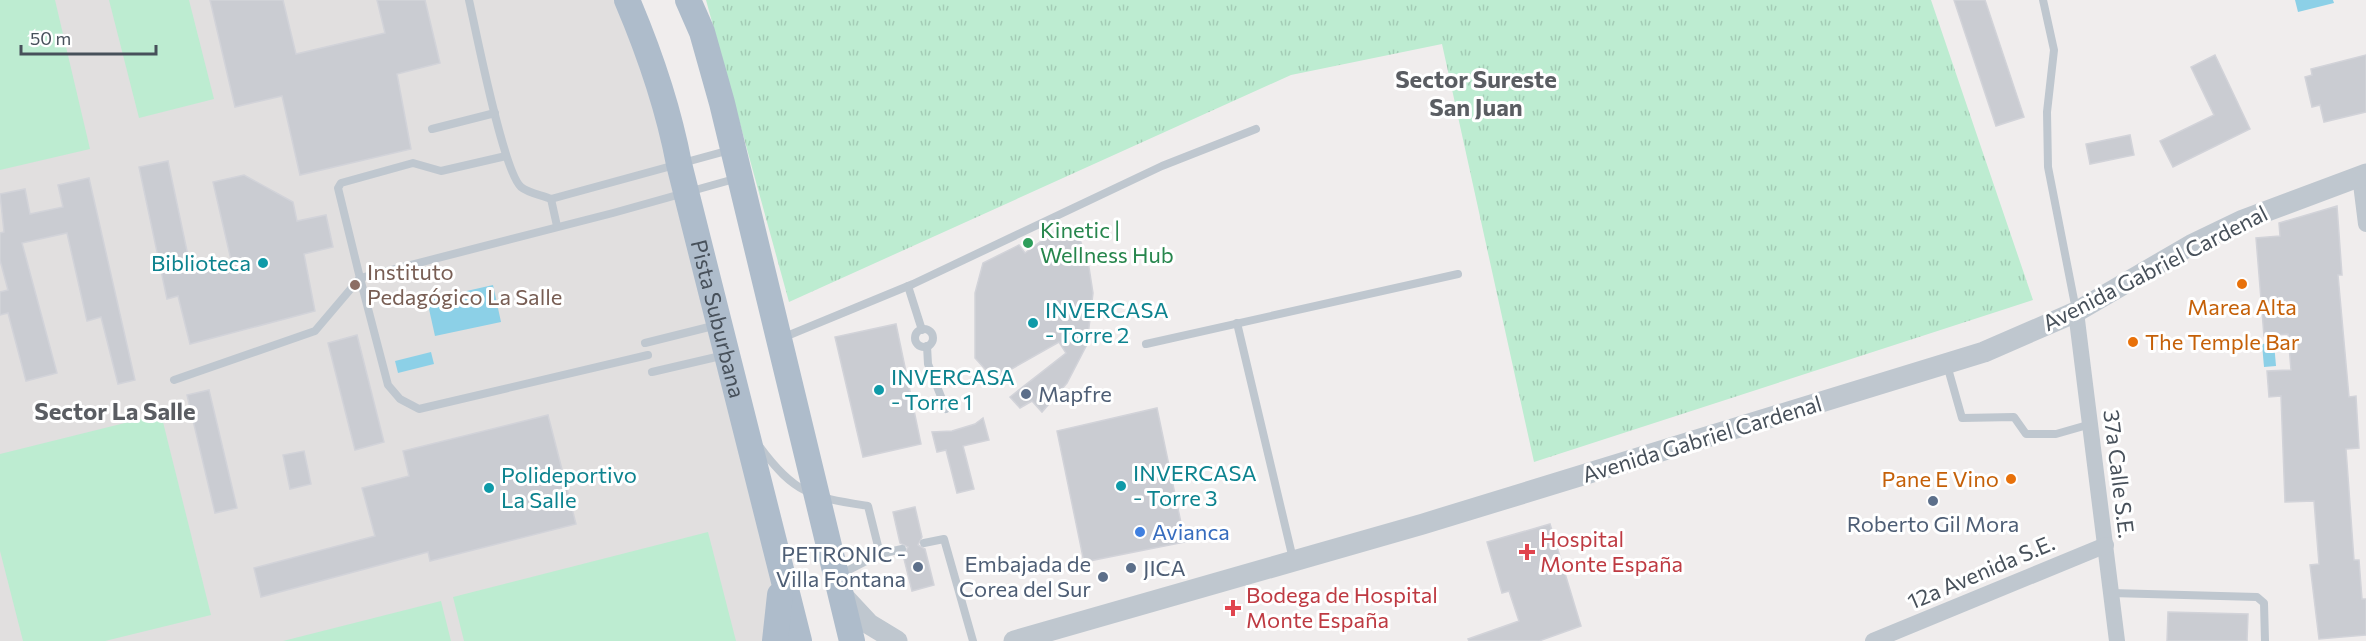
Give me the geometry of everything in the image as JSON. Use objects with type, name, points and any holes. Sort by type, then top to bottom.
[{"type":"main road","name":"Pista Suburbana","points":[[627,0],[651,56],[669,112],[679,164],[799,641]]},
{"type":"main road","points":[[688,0],[702,32],[733,149],[852,641]]},
{"type":"main road","points":[[776,546],[780,598],[776,641]]},
{"type":"street","name":"Avenida Gabriel Cardenal","points":[[1014,641],[1423,525],[1984,352],[2076,312],[2191,245],[2263,212],[2363,175]]},
{"type":"street","points":[[2363,175],[2366,224]]},
{"type":"street","name":"37a Calle S.E.","points":[[2076,312],[2117,641]]},
{"type":"street","name":"12a Avenida S.E.","points":[[1873,641],[2106,544]]},
{"type":"street","points":[[839,585],[868,624],[897,641]]},
{"type":"lane","points":[[469,0],[506,156],[520,186],[551,199],[733,149]]},
{"type":"lane","points":[[2043,0],[2054,50],[2047,112],[2048,166],[2076,312]]},
{"type":"lane","points":[[432,129],[495,113]]},
{"type":"lane","points":[[778,339],[908,286],[1210,144],[1256,129]]},
{"type":"lane","points":[[506,156],[441,171],[413,163],[341,183],[338,188],[388,385],[400,399],[419,409],[648,355]]},
{"type":"lane","points":[[174,380],[315,331],[360,278],[740,177]]},
{"type":"lane","points":[[551,199],[557,226]]},
{"type":"lane","points":[[1146,344],[1458,274]]},
{"type":"lane","points":[[908,286],[922,330],[932,334],[933,340],[927,346],[928,364],[946,409]]},
{"type":"lane","points":[[1237,323],[1293,561]]},
{"type":"lane","points":[[645,343],[720,325]]},
{"type":"lane","points":[[652,372],[728,354]]},
{"type":"lane","points":[[1947,364],[1962,418],[2014,417],[2026,434],[2056,434],[2091,424]]},
{"type":"lane","points":[[747,430],[766,456],[799,489],[818,498],[868,506],[880,554]]},
{"type":"lane","points":[[924,543],[944,539],[974,641]]},
{"type":"lane","points":[[839,585],[880,554],[902,549]]},
{"type":"lane","points":[[2111,593],[2257,597],[2264,603],[2265,641]]},
{"type":"shaded area","name":"Instituto Pedagógico La Salle","points":[[0,0],[627,0],[776,546],[775,641],[0,641]]},
{"type":"green space","points":[[0,0],[55,0],[90,149],[0,170]]},
{"type":"green space","points":[[109,0],[189,0],[214,99],[139,118]]},
{"type":"green space","points":[[706,0],[1931,0],[2033,300],[1534,462],[1442,44],[1291,75],[789,302]]},
{"type":"green space","points":[[161,414],[211,615],[105,641],[23,641],[0,551],[0,454]]},
{"type":"green space","points":[[708,532],[736,641],[464,641],[453,597]]},
{"type":"green space","points":[[441,601],[451,641],[283,641]]},
{"type":"water","points":[[2295,0],[2333,0],[2334,3],[2298,12]]},
{"type":"water","points":[[493,285],[501,322],[435,336],[427,300]]},
{"type":"water","points":[[2274,343],[2276,366],[2264,367],[2262,344]]},
{"type":"water","points":[[431,352],[434,364],[398,373],[395,361]]},
{"type":"building","points":[[210,0],[283,0],[296,54],[385,33],[377,0],[425,0],[440,63],[397,74],[411,149],[300,175],[282,96],[235,107]]},
{"type":"building","points":[[1954,0],[1985,0],[2024,117],[1996,126]]},
{"type":"building","points":[[2215,55],[2250,129],[2173,167],[2160,141],[2214,115],[2191,67]]},
{"type":"building","points":[[2366,55],[2366,112],[2324,122],[2320,105],[2312,107],[2305,77],[2312,75],[2311,69]]},
{"type":"building","points":[[2130,135],[2134,155],[2090,164],[2086,144]]},
{"type":"building","name":"Biblioteca","points":[[168,161],[191,270],[231,260],[213,182],[244,175],[293,202],[297,221],[326,215],[333,247],[304,254],[315,311],[190,344],[178,296],[167,299],[139,167]]},
{"type":"building","points":[[89,178],[135,380],[118,384],[101,317],[87,321],[67,233],[22,243],[57,373],[26,381],[8,313],[0,315],[0,292],[8,290],[0,260],[0,233],[4,232],[0,194],[25,189],[30,214],[63,207],[58,185]]},
{"type":"building","points":[[2337,206],[2342,275],[2338,275],[2349,397],[2356,396],[2359,448],[2346,449],[2354,560],[2359,560],[2362,599],[2366,599],[2366,635],[2319,639],[2310,565],[2319,564],[2314,501],[2285,502],[2281,396],[2269,397],[2267,371],[2291,370],[2288,334],[2264,336],[2256,238],[2280,236],[2279,223]]},
{"type":"building","name":"INVERCASA - Torre 2","points":[[1056,230],[1062,238],[1077,232],[1088,261],[1093,293],[1088,336],[1094,331],[1067,383],[1042,412],[1032,401],[1020,408],[1010,397],[1066,353],[1059,342],[994,379],[975,358],[975,293],[983,263],[1019,245],[1025,253]]},
{"type":"building","name":"INVERCASA - Torre 1","points":[[896,324],[921,444],[863,457],[835,337]]},
{"type":"building","points":[[357,335],[384,442],[355,450],[328,343]]},
{"type":"building","points":[[209,390],[237,508],[215,513],[187,395]]},
{"type":"building","name":"INVERCASA - Torre 3","points":[[1157,408],[1185,542],[1084,562],[1057,431]]},
{"type":"building","name":"Polideportivo La Salle","points":[[548,415],[576,524],[430,561],[428,552],[261,597],[254,568],[375,536],[362,488],[409,476],[403,451]]},
{"type":"building","points":[[983,418],[989,440],[963,446],[974,489],[957,493],[946,450],[937,452],[932,432],[952,431],[975,424]]},
{"type":"building","points":[[304,451],[311,484],[290,489],[283,455]]},
{"type":"building","name":"PETRONIC - Villa Fontana","points":[[915,507],[922,537],[918,545],[925,549],[934,585],[912,591],[903,555],[908,547],[900,543],[893,512]]},
{"type":"building","points":[[1550,524],[1581,626],[1539,641],[1469,641],[1468,639],[1519,621],[1509,591],[1502,593],[1487,542]]},
{"type":"building","points":[[2168,612],[2248,614],[2247,641],[2167,641]]},
{"type":"place","name":"Kinetic | Wellness Hub","points":[[1028,243]]},
{"type":"place","name":"Biblioteca","points":[[263,263]]},
{"type":"place","name":"Marea Alta","points":[[2242,284]]},
{"type":"place","name":"Instituto Pedagógico La Salle","points":[[355,285]]},
{"type":"place","name":"INVERCASA - Torre 2","points":[[1033,323]]},
{"type":"place","name":"The Temple Bar","points":[[2133,342]]},
{"type":"place","name":"INVERCASA - Torre 1","points":[[879,390]]},
{"type":"place","name":"Mapfre","points":[[1026,394]]},
{"type":"place","name":"Pane E Vino","points":[[2011,479]]},
{"type":"place","name":"INVERCASA - Torre 3","points":[[1121,486]]},
{"type":"place","name":"Polideportivo La Salle","points":[[489,488]]},
{"type":"place","name":"Roberto Gil Mora","points":[[1933,501]]},
{"type":"place","name":"Avianca","points":[[1140,532]]},
{"type":"place","name":"Hospital Monte España","points":[[1527,552]]},
{"type":"place","name":"PETRONIC - Villa Fontana","points":[[918,567]]},
{"type":"place","name":"JICA","points":[[1131,568]]},
{"type":"place","name":"Embajada de Corea del Sur","points":[[1103,577]]},
{"type":"place","name":"Bodega de Hospital Monte España","points":[[1233,608]]},
{"type":"district","name":"Sector Sureste San Juan","points":[[1476,94]]},
{"type":"district","name":"Sector La Salle","points":[[115,412]]}]
